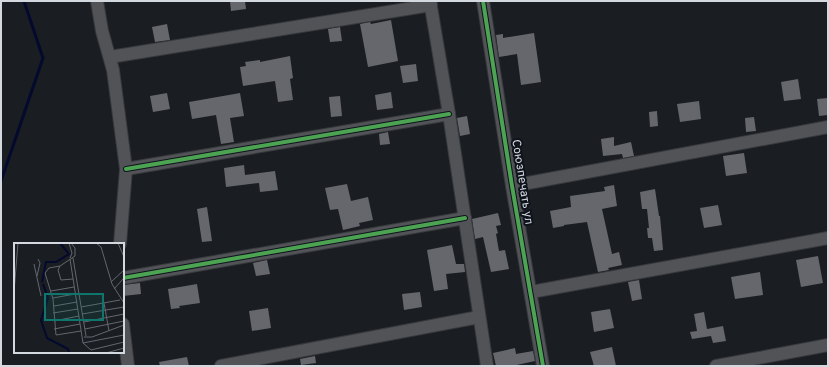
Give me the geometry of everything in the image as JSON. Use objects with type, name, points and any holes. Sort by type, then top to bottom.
[{"type":"street","points":[[97,1],[102,31],[113,70],[126,169],[120,243]]},
{"type":"street","name":"Союзпечать ул","points":[[483,1],[512,186],[543,366]]},
{"type":"street","points":[[110,57],[430,3],[449,114],[487,366]]},
{"type":"street","points":[[126,169],[449,114]]},
{"type":"street","points":[[512,186],[828,127]]},
{"type":"street","points":[[124,278],[465,218]]},
{"type":"street","points":[[531,292],[828,238]]},
{"type":"street","points":[[221,366],[479,316]]},
{"type":"street","points":[[124,332],[128,366]]},
{"type":"street","points":[[716,366],[828,345]]},
{"type":"building","points":[[230,1],[245,1],[246,9],[231,11]]},
{"type":"building","points":[[391,20],[398,61],[368,67],[360,24],[370,22],[371,24]]},
{"type":"building","points":[[167,24],[170,40],[155,42],[152,27]]},
{"type":"building","points":[[340,27],[342,41],[330,42],[328,29]]},
{"type":"building","points":[[534,33],[541,82],[521,85],[517,54],[499,57],[496,35],[503,34],[503,38]]},
{"type":"building","points":[[290,56],[293,78],[290,79],[293,100],[278,102],[275,81],[243,86],[240,67],[246,66],[245,62],[260,60],[260,62]]},
{"type":"building","points":[[416,64],[418,81],[403,83],[400,66]]},
{"type":"building","points":[[798,79],[801,99],[784,101],[781,82]]},
{"type":"building","points":[[391,92],[393,108],[377,110],[375,95]]},
{"type":"building","points":[[167,93],[170,109],[153,112],[150,96]]},
{"type":"building","points":[[240,93],[244,116],[230,118],[234,142],[221,144],[216,115],[192,119],[189,102]]},
{"type":"building","points":[[340,96],[342,116],[331,117],[329,97]]},
{"type":"building","points":[[828,98],[828,115],[819,116],[817,99]]},
{"type":"building","points":[[699,101],[701,119],[680,122],[677,104]]},
{"type":"building","points":[[657,111],[658,126],[650,127],[649,112]]},
{"type":"building","points":[[467,116],[470,134],[460,136],[457,118]]},
{"type":"building","points":[[754,117],[756,131],[746,132],[745,118]]},
{"type":"building","points":[[388,132],[390,144],[380,145],[379,134]]},
{"type":"building","points":[[614,137],[614,146],[631,142],[634,156],[623,158],[622,154],[603,156],[601,139]]},
{"type":"building","points":[[744,153],[747,173],[726,176],[723,156]]},
{"type":"building","points":[[244,165],[245,175],[275,171],[278,190],[260,192],[259,183],[226,187],[224,168]]},
{"type":"building","points":[[347,184],[351,201],[368,197],[373,220],[359,223],[360,226],[343,230],[338,209],[330,210],[325,188]]},
{"type":"building","points":[[614,185],[617,206],[602,209],[612,254],[619,252],[622,265],[598,272],[587,222],[553,228],[550,211],[571,207],[570,196],[605,191],[604,187]]},
{"type":"building","points":[[655,189],[660,216],[663,250],[654,251],[652,238],[648,238],[647,228],[649,228],[647,209],[642,209],[640,192]]},
{"type":"building","points":[[718,205],[722,225],[704,228],[700,208]]},
{"type":"building","points":[[207,207],[212,241],[202,242],[197,209]]},
{"type":"building","points":[[498,213],[501,225],[496,226],[499,251],[505,250],[509,269],[491,272],[483,237],[475,239],[472,219]]},
{"type":"building","points":[[452,245],[456,264],[464,264],[465,272],[446,274],[448,289],[434,291],[427,250]]},
{"type":"building","points":[[818,256],[823,283],[801,287],[796,260]]},
{"type":"building","points":[[267,260],[270,274],[256,276],[253,263]]},
{"type":"building","points":[[760,272],[763,295],[735,299],[731,277]]},
{"type":"building","points":[[639,280],[642,299],[632,301],[628,282]]},
{"type":"building","points":[[140,283],[141,294],[124,296],[124,285]]},
{"type":"building","points":[[197,284],[200,303],[179,306],[180,308],[171,309],[168,289]]},
{"type":"building","points":[[420,292],[422,307],[404,310],[402,294]]},
{"type":"building","points":[[268,308],[271,328],[252,331],[249,311]]},
{"type":"building","points":[[610,309],[614,328],[594,332],[591,312]]},
{"type":"building","points":[[704,312],[707,329],[723,326],[726,341],[713,343],[711,336],[692,339],[690,332],[697,331],[694,314]]},
{"type":"building","points":[[612,347],[616,366],[594,366],[590,352]]},
{"type":"building","points":[[515,348],[516,354],[533,351],[535,361],[512,366],[496,366],[493,353]]},
{"type":"building","points":[[315,356],[316,363],[301,365],[300,359]]},
{"type":"building","points":[[187,357],[189,366],[160,366],[159,362]]},
{"type":"waterway","points":[[1,181],[43,58],[24,1]]},
{"type":"cycle path","points":[[483,1],[512,186],[543,366]]},
{"type":"cycle path","points":[[126,169],[449,114]]},
{"type":"cycle path","points":[[124,278],[465,218]]}]
